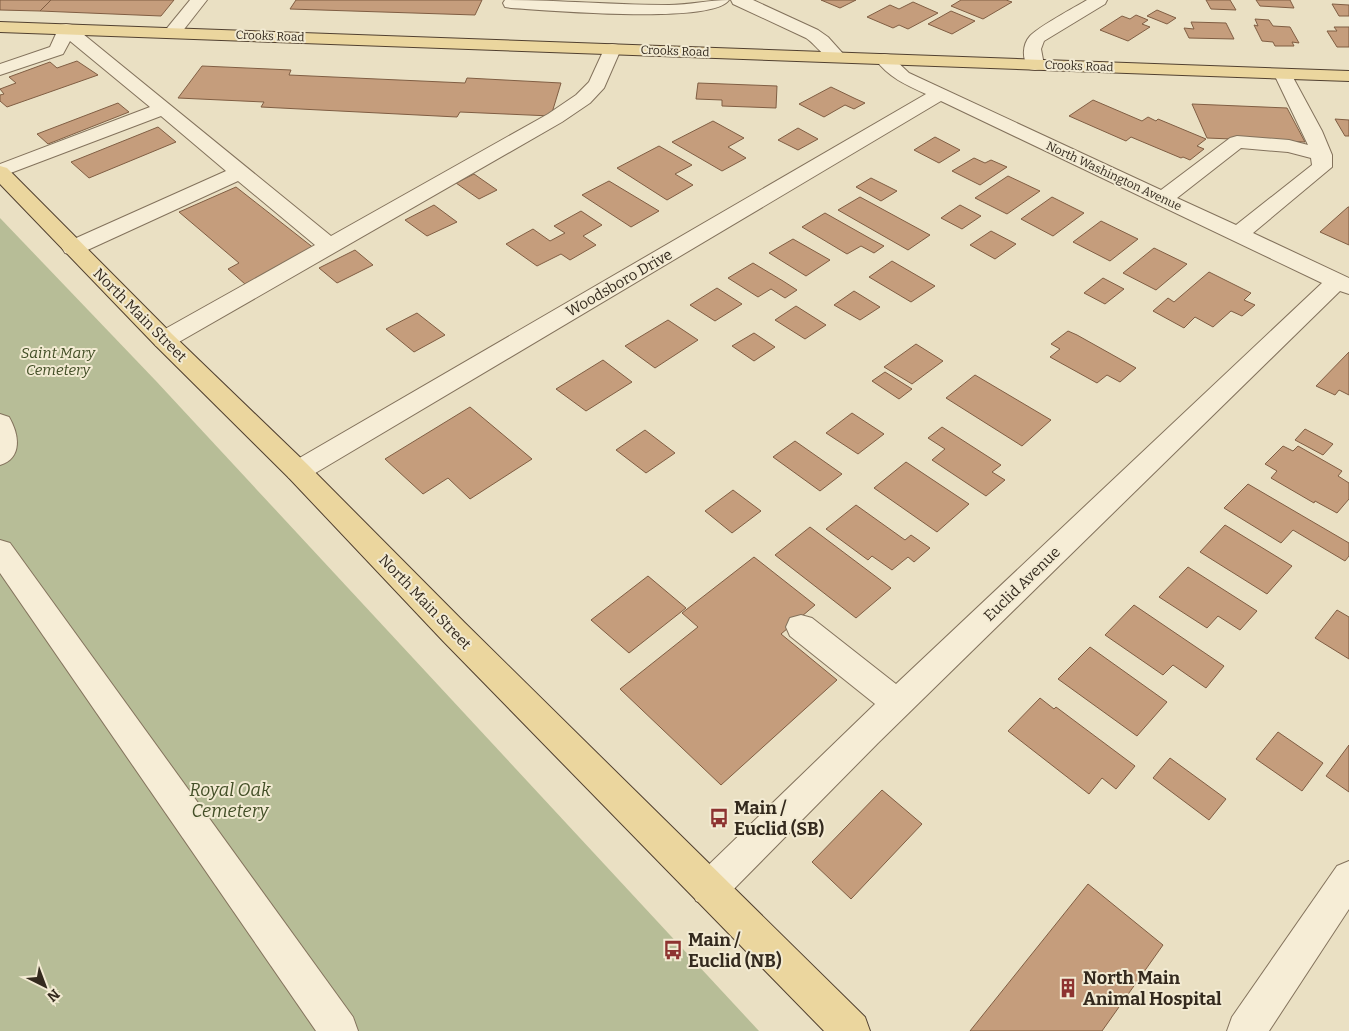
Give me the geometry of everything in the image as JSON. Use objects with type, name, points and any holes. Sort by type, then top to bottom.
[{"type":"main road","name":"Crooks Road","points":[[0,27],[1349,76]]},
{"type":"main road","name":"North Main Street","points":[[0,172],[164,340],[298,471],[454,632],[851,1031]]},
{"type":"street","points":[[172,33],[199,0]]},
{"type":"street","points":[[511,3],[670,10],[711,5],[721,0]]},
{"type":"street","points":[[739,0],[812,34],[822,41],[837,57]]},
{"type":"street","points":[[1035,65],[1032,49],[1037,38],[1099,0]]},
{"type":"street","points":[[0,70],[57,50],[66,29],[330,246]]},
{"type":"street","points":[[164,340],[555,118],[576,104],[597,84],[612,49]]},
{"type":"street","name":"North Washington Avenue","points":[[884,59],[903,76],[1343,284]]},
{"type":"street","points":[[1239,234],[1322,167],[1322,155],[1290,92],[1283,74]]},
{"type":"street","name":"Woodsboro Drive","points":[[298,471],[940,94]]},
{"type":"street","points":[[0,172],[163,109]]},
{"type":"street","points":[[1163,199],[1237,142],[1290,146],[1322,155]]},
{"type":"street","points":[[73,248],[240,172]]},
{"type":"street","name":"Euclid Avenue","points":[[709,889],[898,704],[1343,284]]},
{"type":"street","points":[[0,424],[3,429],[4,450],[0,455]]},
{"type":"street","points":[[0,551],[339,1031]]},
{"type":"street","points":[[801,627],[898,704]]},
{"type":"street","points":[[1246,1031],[1349,878]]},
{"type":"green space","name":"Royal Oak Cemetery","points":[[0,218],[156,381],[759,1031],[0,1031]]},
{"type":"building","points":[[0,0],[51,0],[40,11],[0,10]]},
{"type":"building","points":[[51,0],[174,0],[161,16],[40,11]]},
{"type":"building","points":[[296,0],[482,0],[475,15],[290,9]]},
{"type":"building","points":[[821,0],[856,0],[840,8]]},
{"type":"building","points":[[961,0],[1006,0],[1012,2],[983,19],[951,6]]},
{"type":"building","points":[[1206,0],[1230,0],[1236,10],[1211,9]]},
{"type":"building","points":[[1256,0],[1290,0],[1294,8],[1260,6]]},
{"type":"building","points":[[913,2],[938,13],[908,29],[899,25],[893,28],[867,17],[890,5],[899,9]]},
{"type":"building","points":[[1332,4],[1349,5],[1349,16],[1339,16]]},
{"type":"building","points":[[1157,10],[1176,18],[1167,24],[1147,16]]},
{"type":"building","points":[[951,11],[975,21],[952,34],[928,24]]},
{"type":"building","points":[[1136,15],[1148,20],[1142,24],[1150,27],[1128,41],[1100,30],[1122,16],[1130,19]]},
{"type":"building","points":[[1255,19],[1269,20],[1273,26],[1290,27],[1299,43],[1292,42],[1294,46],[1275,46],[1273,42],[1262,41],[1254,25],[1258,26]]},
{"type":"building","points":[[1191,22],[1226,23],[1234,39],[1189,38],[1184,28],[1194,29]]},
{"type":"building","points":[[1334,27],[1349,27],[1349,47],[1337,47],[1327,31],[1337,31]]},
{"type":"building","points":[[77,61],[98,75],[7,107],[0,101],[0,95],[4,94],[0,89],[16,83],[9,77],[50,62],[57,68]]},
{"type":"building","points":[[202,66],[291,70],[289,75],[465,83],[467,78],[561,83],[551,116],[460,112],[457,117],[261,107],[264,102],[178,98]]},
{"type":"building","points":[[698,83],[777,86],[776,108],[722,106],[722,100],[696,99]]},
{"type":"building","points":[[831,87],[865,103],[854,109],[845,105],[824,117],[799,104]]},
{"type":"building","points":[[1093,100],[1142,121],[1148,117],[1156,121],[1158,119],[1206,139],[1197,146],[1204,149],[1190,160],[1181,158],[1131,137],[1126,141],[1069,116]]},
{"type":"building","points":[[118,103],[129,112],[48,144],[37,134]]},
{"type":"building","points":[[1192,104],[1287,108],[1305,142],[1207,138]]},
{"type":"building","points":[[1335,119],[1349,120],[1349,136],[1345,136]]},
{"type":"building","points":[[713,121],[744,138],[728,147],[746,158],[722,171],[672,142]]},
{"type":"building","points":[[158,127],[176,142],[89,178],[71,162]]},
{"type":"building","points":[[798,128],[818,139],[798,150],[778,140]]},
{"type":"building","points":[[935,137],[960,150],[939,163],[914,150]]},
{"type":"building","points":[[659,146],[692,165],[675,174],[693,185],[667,200],[617,168]]},
{"type":"building","points":[[974,158],[985,163],[991,160],[1007,167],[980,185],[952,171]]},
{"type":"building","points":[[474,174],[497,190],[479,199],[456,183]]},
{"type":"building","points":[[1008,176],[1040,191],[1007,214],[975,198]]},
{"type":"building","points":[[871,178],[897,191],[881,201],[856,187]]},
{"type":"building","points":[[609,181],[659,211],[631,227],[582,195]]},
{"type":"building","points":[[236,187],[315,249],[245,284],[228,269],[239,263],[179,212]]},
{"type":"building","points":[[860,197],[930,235],[908,250],[838,210]]},
{"type":"building","points":[[1052,197],[1084,213],[1053,236],[1021,219]]},
{"type":"building","points":[[434,205],[457,222],[427,236],[405,220]]},
{"type":"building","points":[[960,205],[981,216],[962,229],[941,218]]},
{"type":"building","points":[[1349,207],[1349,245],[1320,232]]},
{"type":"building","points":[[581,211],[602,225],[583,236],[596,245],[570,260],[561,254],[537,266],[506,244],[533,229],[550,241],[565,233],[554,226]]},
{"type":"building","points":[[825,213],[884,246],[874,253],[861,246],[847,254],[802,227]]},
{"type":"building","points":[[1101,221],[1138,239],[1110,261],[1073,242]]},
{"type":"building","points":[[991,231],[1016,244],[995,259],[970,245]]},
{"type":"building","points":[[793,239],[830,260],[806,276],[769,253]]},
{"type":"building","points":[[1154,248],[1187,264],[1156,290],[1123,273]]},
{"type":"building","points":[[355,250],[373,265],[337,283],[319,268]]},
{"type":"building","points":[[892,261],[935,286],[911,302],[869,277]]},
{"type":"building","points":[[753,263],[797,290],[785,298],[771,289],[758,297],[728,278]]},
{"type":"building","points":[[1209,272],[1251,293],[1244,300],[1255,305],[1242,316],[1231,311],[1213,327],[1195,317],[1184,328],[1153,311],[1168,298],[1174,302]]},
{"type":"building","points":[[1103,278],[1124,289],[1105,304],[1084,293]]},
{"type":"building","points":[[717,288],[742,304],[715,321],[690,305]]},
{"type":"building","points":[[854,291],[880,307],[860,320],[834,305]]},
{"type":"building","points":[[796,306],[826,325],[805,339],[775,320]]},
{"type":"building","points":[[417,313],[445,335],[414,352],[386,329]]},
{"type":"building","points":[[668,320],[698,340],[655,368],[625,346]]},
{"type":"building","points":[[1068,331],[1136,368],[1120,382],[1107,375],[1097,383],[1050,357],[1060,349],[1051,344]]},
{"type":"building","points":[[754,333],[775,347],[754,361],[732,346]]},
{"type":"building","points":[[916,344],[943,361],[912,384],[884,367]]},
{"type":"building","points":[[1349,352],[1349,395],[1339,390],[1335,395],[1316,386]]},
{"type":"building","points":[[603,360],[632,382],[586,411],[556,389]]},
{"type":"building","points":[[885,372],[912,389],[899,399],[872,381]]},
{"type":"building","points":[[975,375],[1051,420],[1022,446],[946,398]]},
{"type":"building","points":[[470,407],[532,459],[470,499],[448,478],[423,494],[385,459]]},
{"type":"building","points":[[852,413],[884,434],[858,454],[826,433]]},
{"type":"building","points":[[942,427],[1001,465],[992,472],[1005,480],[986,496],[932,460],[945,449],[928,438]]},
{"type":"building","points":[[1305,429],[1333,444],[1323,455],[1295,440]]},
{"type":"building","points":[[645,430],[675,453],[646,473],[616,450]]},
{"type":"building","points":[[795,441],[842,474],[820,491],[773,457]]},
{"type":"building","points":[[1283,446],[1293,451],[1298,446],[1342,471],[1338,476],[1349,483],[1349,499],[1337,513],[1315,501],[1314,503],[1271,478],[1277,471],[1265,464]]},
{"type":"building","points":[[906,462],[969,504],[937,532],[874,488]]},
{"type":"building","points":[[1248,484],[1349,543],[1349,556],[1345,561],[1293,530],[1281,543],[1224,508]]},
{"type":"building","points":[[733,490],[761,511],[732,533],[705,511]]},
{"type":"building","points":[[856,505],[905,540],[911,535],[930,548],[914,562],[908,557],[892,570],[872,556],[868,560],[826,529]]},
{"type":"building","points":[[1225,525],[1292,566],[1267,594],[1200,552]]},
{"type":"building","points":[[810,527],[891,588],[856,618],[775,555]]},
{"type":"building","points":[[754,557],[815,605],[781,634],[837,680],[721,785],[620,689],[698,627],[682,613]]},
{"type":"building","points":[[1188,567],[1257,611],[1240,630],[1218,616],[1207,628],[1159,597]]},
{"type":"building","points":[[648,576],[686,608],[629,653],[591,620]]},
{"type":"building","points":[[1134,605],[1224,666],[1206,688],[1173,665],[1163,675],[1105,635]]},
{"type":"building","points":[[1337,610],[1349,617],[1349,659],[1315,638]]},
{"type":"building","points":[[1090,647],[1167,702],[1137,736],[1058,679]]},
{"type":"building","points":[[1040,698],[1054,709],[1056,707],[1135,766],[1116,789],[1102,778],[1089,794],[1008,731]]},
{"type":"building","points":[[1278,732],[1323,763],[1302,791],[1256,759]]},
{"type":"building","points":[[1349,745],[1349,792],[1326,776]]},
{"type":"building","points":[[1170,758],[1226,799],[1209,820],[1153,778]]},
{"type":"building","points":[[882,790],[922,824],[851,899],[812,862]]},
{"type":"building","name":"North Main Animal Hospital","points":[[1088,884],[1163,945],[1102,1031],[970,1031]]},
{"type":"place","name":"Main / Euclid (SB)","points":[[719,818]]},
{"type":"place","name":"Main / Euclid (NB)","points":[[673,950]]},
{"type":"place","name":"North Main Animal Hospital","points":[[1068,988]]},
{"type":"park label","name":"Saint Mary Cemetery","points":[[58,362]]}]
